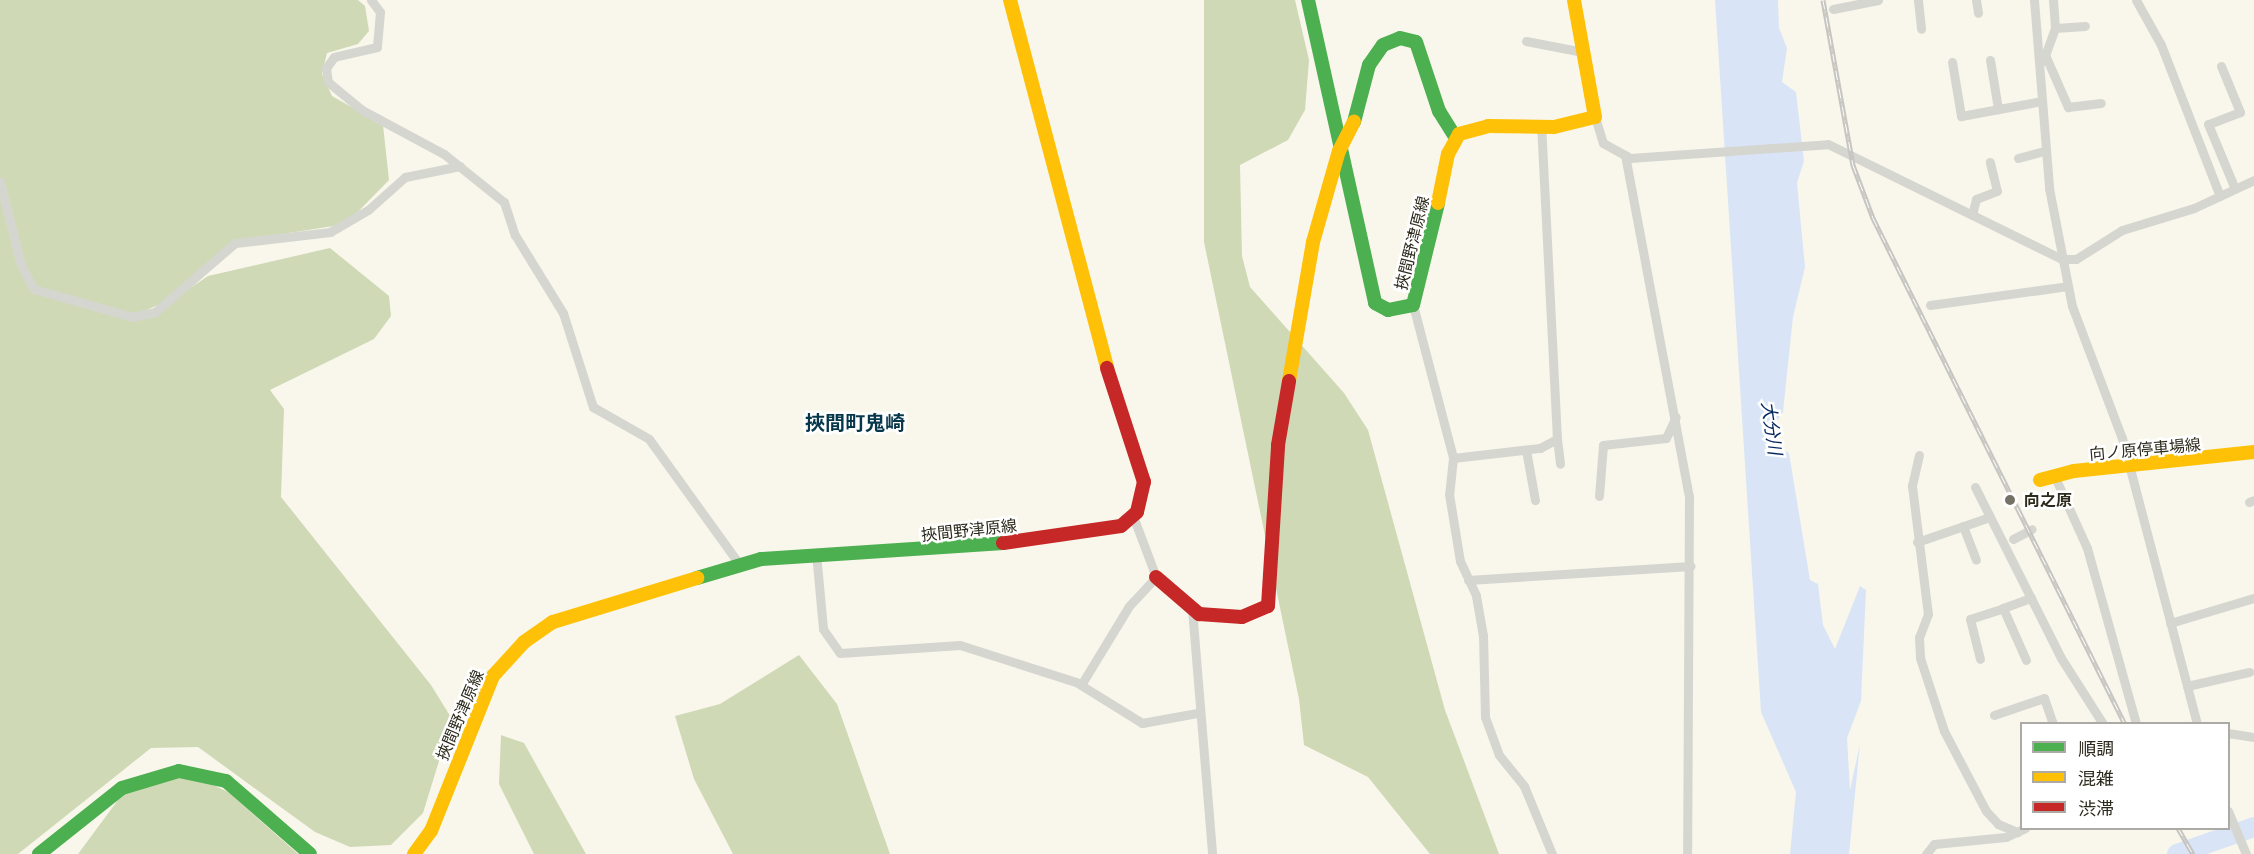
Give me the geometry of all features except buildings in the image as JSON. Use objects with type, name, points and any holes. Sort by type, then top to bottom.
[{"type":"main road","points":[[1010,0],[1094,327],[1144,482],[1133,516]]},
{"type":"main road","name":"挾間野津原線","points":[[1308,0],[1370,294],[1388,310],[1413,305],[1456,138]]},
{"type":"main road","points":[[1156,577],[1192,609],[1218,618],[1242,617],[1268,606],[1278,445],[1290,357],[1313,242],[1339,151],[1357,118],[1371,60],[1387,42],[1400,38],[1412,39],[1425,56],[1439,111],[1456,138],[1481,127],[1541,128],[1595,117],[1574,0]]},
{"type":"main road","name":"向ノ原停車場線","points":[[2040,480],[2054,475],[2254,452]]},
{"type":"main road","name":"挾間野津原線","points":[[414,854],[431,831],[486,689],[524,642],[583,610],[740,564],[816,553],[970,548],[1110,528],[1133,516]]},
{"type":"main road","points":[[39,854],[122,788],[179,771],[208,774],[236,788],[309,854]]},
{"type":"street","points":[[370,0],[380,12],[377,47],[334,57],[327,68],[328,82],[362,110],[460,166],[504,202],[515,234],[563,313],[593,406],[649,439],[740,564]]},
{"type":"street","points":[[1833,9],[1878,0]]},
{"type":"street","points":[[1918,0],[1921,29]]},
{"type":"street","points":[[1976,0],[1978,13]]},
{"type":"street","points":[[2034,0],[2042,61],[2045,151],[2068,286],[2130,468],[2197,722]]},
{"type":"street","points":[[2042,61],[2055,28],[2053,0]]},
{"type":"street","points":[[2136,0],[2161,45],[2220,196]]},
{"type":"street","points":[[2055,28],[2085,26]]},
{"type":"street","points":[[1526,41],[1583,52]]},
{"type":"street","points":[[1989,60],[1998,109]]},
{"type":"street","points":[[2042,61],[2068,107],[2101,104]]},
{"type":"street","points":[[1952,62],[1961,116],[2042,101]]},
{"type":"street","points":[[2222,66],[2241,112],[2208,124],[2235,189]]},
{"type":"street","points":[[1595,117],[1604,143],[1625,155],[1642,158],[1812,144],[1847,151],[2062,259],[2076,259],[2122,230],[2220,196],[2254,180]]},
{"type":"street","points":[[1541,128],[1560,464]]},
{"type":"street","points":[[2018,158],[2045,151]]},
{"type":"street","points":[[1625,155],[1689,496],[1691,566],[1687,854]]},
{"type":"street","points":[[1972,215],[1976,199],[1997,191],[1990,162]]},
{"type":"street","points":[[0,182],[21,265],[34,289],[132,317],[155,312],[235,243],[330,232],[368,210],[405,177],[460,166]]},
{"type":"street","points":[[1930,305],[2068,286]]},
{"type":"street","points":[[1413,305],[1453,458],[1454,532],[1483,635],[1487,723],[1499,755],[1524,786],[1552,854]]},
{"type":"street","points":[[1599,496],[1603,445],[1666,438],[1676,417]]},
{"type":"street","points":[[1453,458],[1551,446],[1557,439]]},
{"type":"street","points":[[1526,450],[1535,500]]},
{"type":"street","points":[[1919,455],[1912,486],[1917,542],[1928,614],[1919,637],[1920,658],[1933,703],[1990,818],[2020,830]]},
{"type":"street","points":[[2054,475],[2087,548],[2136,722]]},
{"type":"street","points":[[1975,488],[2031,598],[2102,722]]},
{"type":"street","points":[[1081,685],[1129,606],[1156,577],[1133,516]]},
{"type":"street","points":[[1917,542],[1990,517]]},
{"type":"street","points":[[1963,526],[1976,560]]},
{"type":"street","points":[[2013,539],[2032,529]]},
{"type":"street","points":[[816,553],[823,629],[840,653],[960,645],[1081,685],[1142,723],[1197,713]]},
{"type":"street","points":[[1468,580],[1691,566]]},
{"type":"street","points":[[1980,659],[1970,619],[2031,598]]},
{"type":"street","points":[[2170,623],[2254,598]]},
{"type":"street","points":[[2003,608],[2026,660]]},
{"type":"street","points":[[1192,609],[1197,713],[1212,854]]},
{"type":"street","points":[[2187,686],[2250,672]]},
{"type":"street","points":[[1994,715],[2044,698],[2053,722]]},
{"type":"street","points":[[2230,734],[2254,737]]},
{"type":"street","points":[[2230,814],[2246,854]]},
{"type":"street","points":[[1926,854],[1945,842],[2021,830]]},
{"type":"green space","points":[[0,0],[358,0],[365,6],[369,31],[358,44],[327,53],[322,74],[332,96],[383,125],[389,180],[346,224],[245,240],[175,297],[147,310],[155,312],[208,276],[330,248],[389,296],[391,316],[374,339],[270,390],[284,409],[281,497],[431,685],[452,719],[423,813],[391,845],[350,847],[315,832],[198,747],[151,748],[18,854],[0,854]]},
{"type":"green space","points":[[1204,0],[1295,0],[1309,60],[1305,110],[1288,140],[1240,165],[1242,256],[1250,287],[1344,393],[1368,430],[1445,710],[1499,854],[1430,854],[1368,777],[1304,745],[1299,699],[1204,242]]},
{"type":"green space","points":[[799,655],[837,704],[890,854],[733,854],[694,779],[675,716],[720,704]]},
{"type":"green space","points":[[501,735],[524,743],[586,854],[534,854],[499,784]]},
{"type":"green space","points":[[170,777],[201,779],[228,792],[298,854],[78,854],[118,800],[142,782]]},
{"type":"water","name":"大分川","points":[[1715,0],[1778,0],[1779,28],[1787,48],[1782,82],[1796,92],[1804,161],[1797,183],[1805,267],[1793,317],[1783,412],[1775,423],[1778,447],[1789,453],[1810,580],[1818,584],[1823,625],[1835,649],[1860,586],[1866,590],[1861,701],[1847,738],[1850,790],[1860,744],[1849,854],[1790,854],[1796,792],[1761,712]]},
{"type":"waterway","points":[[2177,854],[2254,827]]},
{"type":"railway","points":[[1823,0],[1853,165],[1873,218],[2124,722]]},
{"type":"railway","points":[[2179,830],[2193,854]]},
{"type":"traffic: fast","points":[[1308,0],[1375,303],[1388,310],[1413,305],[1438,203]]},
{"type":"traffic: fast","points":[[1354,122],[1369,65],[1383,45],[1400,38],[1416,42],[1439,111],[1456,138]]},
{"type":"traffic: fast","points":[[697,578],[761,559],[1003,543]]},
{"type":"traffic: fast","points":[[39,854],[122,788],[179,771],[226,781],[310,854]]},
{"type":"traffic: slow","points":[[1010,0],[1107,368]]},
{"type":"traffic: slow","points":[[1438,203],[1448,154],[1459,134],[1488,126],[1554,127],[1595,117],[1574,0]]},
{"type":"traffic: slow","points":[[1289,381],[1313,242],[1339,151],[1354,122]]},
{"type":"traffic: slow","points":[[2040,480],[2074,471],[2254,452]]},
{"type":"traffic: slow","points":[[414,854],[431,831],[493,676],[524,642],[553,622],[697,578]]},
{"type":"traffic: jam","points":[[1003,543],[1121,526],[1137,512],[1144,482],[1107,368]]},
{"type":"traffic: jam","points":[[1156,577],[1199,614],[1242,617],[1268,606],[1278,445],[1289,381]]},
{"type":"place","name":"向之原","points":[[2010,500]]},
{"type":"district","name":"挾間町鬼崎","points":[[855,422]]}]
